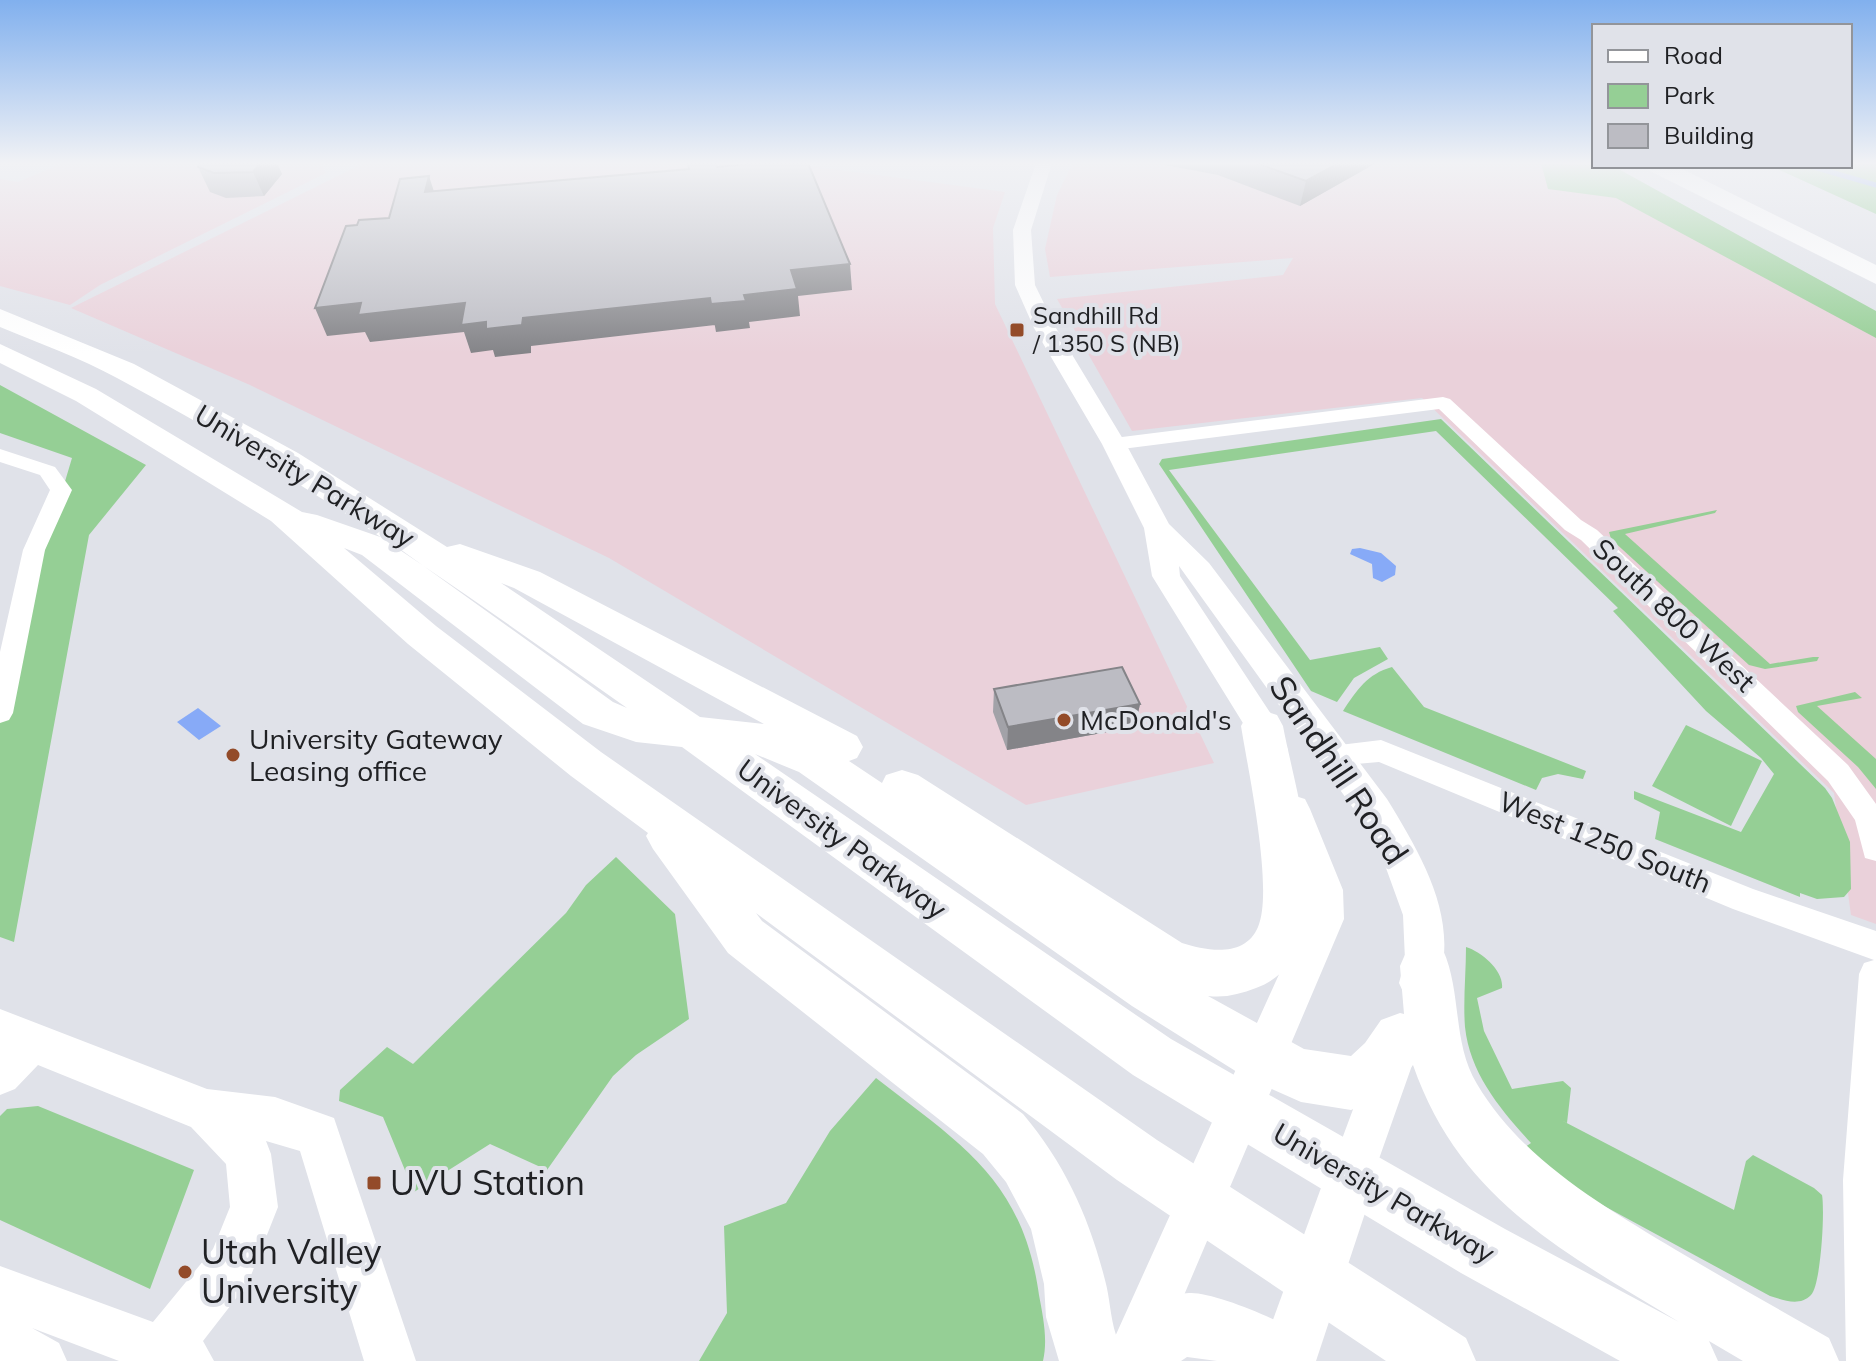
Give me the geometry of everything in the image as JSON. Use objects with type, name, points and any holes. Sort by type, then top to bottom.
[{"type":"highway","points":[[1765,227],[1876,293]]},
{"type":"highway","points":[[1778,227],[1876,276]]},
{"type":"main road","name":"University Parkway","points":[[0,317],[124,370],[262,446],[405,535],[693,733],[1068,1001],[1152,1057],[1483,1251],[1685,1361]]},
{"type":"main road","name":"University Parkway","points":[[0,352],[86,395],[283,514],[422,635],[586,764],[1200,1202],[1316,1278]]},
{"type":"main road","points":[[283,514],[374,547],[598,713],[636,727],[755,738],[793,749],[814,760],[1150,989],[1264,1058],[1301,1075],[1351,1083],[1370,1076],[1400,1038]]},
{"type":"main road","points":[[405,535],[527,580],[830,739],[1159,957],[1197,971],[1230,973],[1244,970],[1269,954],[1283,926],[1286,880],[1262,726]]},
{"type":"main road","points":[[645,804],[745,937],[1003,1134],[1026,1162],[1047,1196],[1068,1251],[1078,1317],[1092,1361]]},
{"type":"main road","points":[[1425,966],[1433,1037],[1441,1070],[1467,1119],[1521,1181],[1562,1216],[1806,1361]]},
{"type":"main road","name":"Sandhill Road","points":[[1287,1361],[1352,1174]]},
{"type":"main road","points":[[1316,1278],[1443,1361]]},
{"type":"main road","points":[[1133,1361],[1166,1329],[1183,1324],[1209,1325],[1243,1339],[1280,1361]]},
{"type":"street","name":"Sandhill Road","points":[[1023,227],[1025,285],[1045,328],[1114,444],[1158,528],[1199,570],[1374,809],[1417,889],[1425,926],[1425,966],[1352,1174]]},
{"type":"street","name":"South 800 West","points":[[1114,444],[1443,403],[1573,525],[1600,545],[1822,756],[1869,817],[1876,849]]},
{"type":"street","points":[[0,455],[48,471],[61,490],[34,550],[0,713]]},
{"type":"street","name":"Sandhill Road","points":[[1133,1361],[1324,919],[1324,890],[1262,726],[1166,576],[1158,528]]},
{"type":"street","name":"West 1250 South","points":[[1333,755],[1381,751],[1744,899],[1876,946]]},
{"type":"street","points":[[1867,1361],[1862,1180],[1876,974]]},
{"type":"street","points":[[0,1074],[15,1035],[207,1111],[275,1120],[318,1134],[390,1361]]},
{"type":"street","points":[[0,1291],[175,1356],[231,1266],[254,1207],[248,1154],[207,1111]]},
{"type":"street","points":[[0,1339],[41,1361]]},
{"type":"shaded area","points":[[0,227],[218,227],[100,285],[70,305],[0,286]]},
{"type":"shaded area","points":[[236,227],[993,227],[995,304],[1214,763],[1026,805],[609,558],[250,385],[71,308]]},
{"type":"shaded area","points":[[1050,227],[1675,227],[1876,335],[1876,924],[1851,915],[1834,793],[1422,398],[1132,431],[1057,299],[1283,275],[1293,258],[1050,277],[1045,249]]},
{"type":"green space","points":[[1669,227],[1723,227],[1876,311],[1876,338]]},
{"type":"green space","points":[[0,385],[146,465],[89,535],[14,942],[0,937],[0,699],[72,458],[0,433]]},
{"type":"green space","points":[[1441,419],[1825,788],[1850,842],[1851,889],[1844,897],[1817,899],[1800,893],[1800,897],[1655,839],[1660,812],[1634,799],[1634,791],[1741,832],[1774,774],[1761,758],[1706,711],[1613,611],[1618,608],[1436,431],[1169,470],[1310,660],[1380,647],[1388,659],[1354,678],[1337,702],[1311,691],[1159,464],[1162,459]]},
{"type":"green space","points":[[1717,510],[1625,534],[1770,664],[1819,657],[1817,661],[1765,669],[1749,665],[1611,539],[1609,532]]},
{"type":"green space","points":[[1392,667],[1424,707],[1586,771],[1583,779],[1558,774],[1542,778],[1536,790],[1343,711],[1369,678]]},
{"type":"green space","points":[[1855,692],[1862,698],[1817,706],[1876,759],[1876,789],[1858,767],[1798,712],[1796,706]]},
{"type":"green space","points":[[1686,725],[1762,761],[1731,826],[1652,786]]},
{"type":"green space","points":[[616,857],[675,914],[689,1019],[636,1055],[613,1076],[547,1170],[490,1144],[414,1192],[383,1117],[339,1101],[340,1090],[387,1047],[413,1064],[566,913],[586,885]]},
{"type":"green space","points":[[1466,947],[1491,963],[1502,982],[1502,988],[1477,998],[1484,1031],[1512,1089],[1563,1081],[1571,1088],[1567,1123],[1561,1120],[1734,1210],[1746,1161],[1753,1155],[1822,1195],[1820,1263],[1811,1295],[1796,1302],[1770,1296],[1582,1194],[1522,1149],[1531,1143],[1480,1076],[1468,1044],[1464,1017]]},
{"type":"green space","points":[[876,1078],[961,1145],[1003,1193],[1019,1222],[1031,1255],[1044,1328],[1043,1361],[699,1361],[727,1313],[724,1226],[786,1203],[830,1131]]},
{"type":"green space","points":[[38,1106],[194,1170],[150,1289],[0,1220],[0,1116],[7,1109]]},
{"type":"water","points":[[1352,549],[1381,553],[1396,566],[1395,575],[1382,582],[1373,578],[1372,564],[1350,554]]},
{"type":"water","points":[[198,708],[221,726],[199,740],[177,722]]},
{"type":"building","points":[[346,227],[834,227],[850,264],[791,270],[797,289],[744,295],[746,301],[711,304],[710,298],[523,318],[522,325],[486,329],[486,322],[461,325],[465,303],[358,315],[361,303],[315,308]]},
{"type":"building","points":[[1122,667],[1140,704],[1008,727],[994,689]]},
{"type":"place","name":"Sandhill Rd / 1350 S (NB)","points":[[1017,330]]},
{"type":"place","name":"McDonald's","points":[[1064,720]]},
{"type":"place","name":"University Gateway Leasing office","points":[[233,755]]},
{"type":"place","name":"UVU Station","points":[[374,1183]]},
{"type":"place","name":"Utah Valley University","points":[[185,1272]]}]
